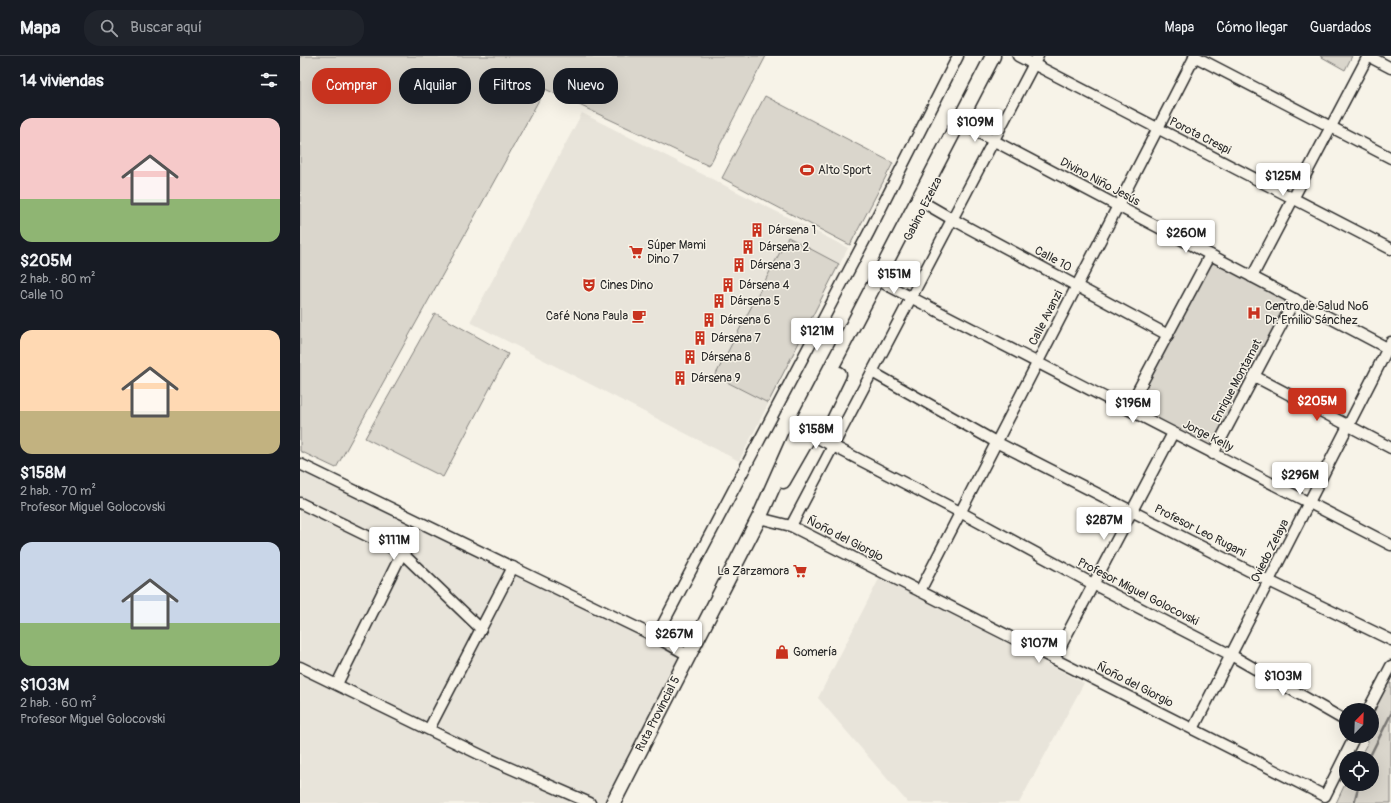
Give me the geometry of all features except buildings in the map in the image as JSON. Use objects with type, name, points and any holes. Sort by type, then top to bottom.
[{"type":"main road","name":"Gabino Ezeiza","points":[[759,518],[794,439],[993,56]]},
{"type":"main road","name":"Gabino Ezeiza","points":[[759,518],[777,492],[810,434],[885,284],[1003,56]]},
{"type":"main road","name":"Ruta Provincial 5","points":[[613,803],[759,518]]},
{"type":"street","points":[[656,637],[869,232],[958,56]]},
{"type":"street","name":"Porota Crespi","points":[[1018,56],[1036,60],[1158,128],[1391,249]]},
{"type":"street","points":[[1195,56],[1391,158]]},
{"type":"street","name":"Calle Avanzi","points":[[920,591],[1195,56]]},
{"type":"street","points":[[1252,277],[1332,128],[1368,56],[1391,68]]},
{"type":"street","points":[[791,526],[1036,60]]},
{"type":"street","name":"Divino Niño Jesús","points":[[966,126],[1252,277],[1390,347]]},
{"type":"street","name":"Calle 10","points":[[926,204],[1168,335]]},
{"type":"street","points":[[1128,409],[1210,255]]},
{"type":"street","name":"Jorge Kelly","points":[[885,284],[1391,545]]},
{"type":"street","name":"Enrique Montamat","points":[[1213,454],[1295,299]]},
{"type":"street","name":"Oviedo Zelaya","points":[[1193,729],[1390,347]]},
{"type":"street","name":"Profesor Leo Rugani","points":[[872,372],[996,442],[1269,581],[1391,640]]},
{"type":"street","points":[[1254,376],[1391,448]]},
{"type":"street","points":[[1054,659],[1173,433]]},
{"type":"street","name":"Profesor Miguel Golocovski","points":[[810,434],[960,512],[1093,584],[1231,655],[1339,717]]},
{"type":"street","points":[[300,464],[656,637],[688,655]]},
{"type":"street","points":[[300,503],[402,553],[481,629]]},
{"type":"street","name":"Ñoño del Giorgio","points":[[759,518],[791,526],[1325,796],[1352,743]]},
{"type":"street","points":[[336,684],[402,553]]},
{"type":"street","points":[[429,729],[513,567]]},
{"type":"street","points":[[1372,703],[1391,666]]},
{"type":"street","points":[[300,667],[487,758],[590,803]]},
{"type":"street","points":[[548,785],[583,803]]},
{"type":"shaded area","points":[[300,56],[766,56],[709,166],[577,104],[618,104],[618,68],[553,68],[553,93],[545,89],[545,68],[479,68],[479,104],[537,104],[336,468],[300,451]]},
{"type":"shaded area","points":[[1320,56],[1352,56],[1345,70]]},
{"type":"shaded area","name":"Alto Sport","points":[[765,96],[893,163],[850,245],[722,178]]},
{"type":"shaded area","points":[[582,113],[848,248],[739,461],[470,322]]},
{"type":"shaded area","points":[[788,237],[839,264],[768,403],[715,376]]},
{"type":"shaded area","points":[[1216,262],[1284,299],[1286,305],[1213,444],[1210,446],[1141,413],[1138,408],[1138,403],[1208,267]]},
{"type":"shaded area","points":[[435,313],[508,354],[443,477],[365,438]]},
{"type":"shaded area","points":[[300,466],[688,655],[612,803],[300,803]]},
{"type":"shaded area","points":[[880,577],[1084,683],[1019,803],[908,803],[818,698]]},
{"type":"shaded area","points":[[1391,683],[1391,803],[1336,803],[1342,791],[1379,791],[1379,751],[1363,751],[1367,743],[1379,743],[1379,703],[1378,703],[1383,687]]},
{"type":"waterway","points":[[1372,751],[1391,714]]},
{"type":"waterway","points":[[1354,803],[1357,791]]},
{"type":"place","name":"Alto Sport","points":[[807,170]]},
{"type":"place","name":"Dársena 1","points":[[757,230]]},
{"type":"place","name":"Dársena 2","points":[[748,247]]},
{"type":"place","name":"Súper Mami Dino 7","points":[[636,252]]},
{"type":"place","name":"Dársena 3","points":[[739,265]]},
{"type":"place","name":"Cines Dino","points":[[589,285]]},
{"type":"place","name":"Dársena 4","points":[[728,285]]},
{"type":"place","name":"Dársena 5","points":[[719,301]]},
{"type":"place","name":"Centro de Salud Nº6 Dr. Emilio Sánchez","points":[[1254,313]]},
{"type":"place","name":"Café Nona Paula","points":[[639,316]]},
{"type":"place","name":"Dársena 6","points":[[709,320]]},
{"type":"place","name":"Dársena 7","points":[[700,338]]},
{"type":"place","name":"Dársena 8","points":[[690,357]]},
{"type":"place","name":"Dársena 9","points":[[680,378]]},
{"type":"place","name":"La Zarzamora","points":[[800,571]]},
{"type":"place","name":"Gomería","points":[[782,652]]}]
